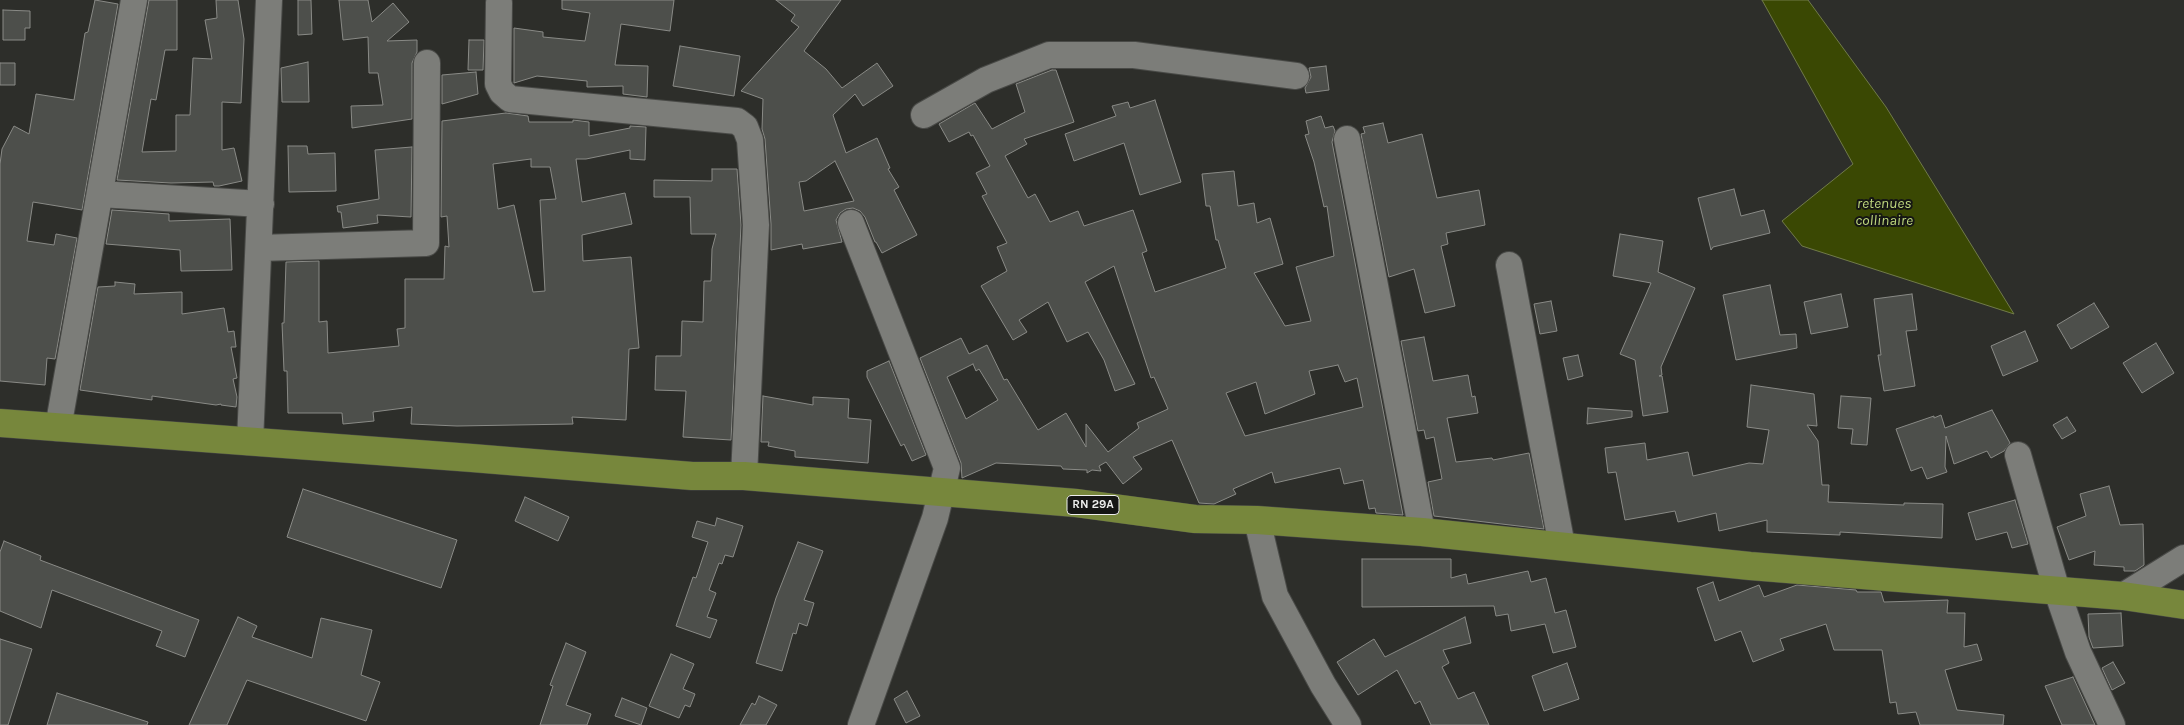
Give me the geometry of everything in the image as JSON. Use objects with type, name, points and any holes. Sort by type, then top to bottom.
[{"type":"main road","name":"RN 29A","points":[[0,423],[692,476],[744,476],[1076,503],[1195,519],[1257,520],[1422,532],[1750,566],[2123,596],[2184,605]]},
{"type":"street","points":[[58,428],[134,0]]},
{"type":"street","points":[[250,442],[269,0]]},
{"type":"street","points":[[499,3],[498,84],[502,92],[510,99],[738,121],[745,127],[750,140],[756,226],[744,476]]},
{"type":"street","points":[[924,115],[986,80],[1049,55],[1134,55],[1296,76]]},
{"type":"street","points":[[259,248],[426,243],[427,63]]},
{"type":"street","points":[[1347,139],[1422,532]]},
{"type":"street","points":[[100,194],[261,204]]},
{"type":"street","points":[[851,223],[947,468],[931,528],[861,725]]},
{"type":"street","points":[[1509,265],[1562,546]]},
{"type":"street","points":[[2018,454],[2057,591],[2078,652],[2112,725]]},
{"type":"street","points":[[1257,520],[1275,596],[1323,685],[1348,725]]},
{"type":"street","points":[[2123,596],[2184,558]]},
{"type":"water","name":"retenues collinaire","points":[[1762,0],[1808,0],[1886,107],[2014,314],[1802,246],[1782,221],[1853,164]]},
{"type":"building","points":[[95,0],[118,4],[82,210],[33,202],[27,241],[54,245],[56,234],[77,238],[55,359],[47,358],[45,385],[0,381],[0,164],[2,149],[14,126],[29,134],[36,94],[74,100],[85,33],[88,32]]},
{"type":"building","points":[[149,0],[177,0],[177,50],[165,50],[156,100],[151,99],[142,152],[176,151],[176,115],[190,115],[193,58],[212,59],[205,20],[217,18],[216,0],[238,0],[244,39],[241,103],[222,102],[222,150],[234,148],[242,181],[214,186],[213,182],[171,183],[117,180]]},
{"type":"building","points":[[298,0],[311,0],[312,34],[298,35]]},
{"type":"building","points":[[339,0],[368,0],[372,22],[393,3],[409,22],[387,41],[417,40],[417,52],[412,63],[412,119],[352,128],[351,106],[383,105],[378,73],[369,73],[368,37],[343,40]]},
{"type":"building","points":[[562,0],[674,0],[670,31],[621,24],[615,65],[648,66],[647,97],[623,94],[623,86],[587,87],[587,81],[537,76],[514,83],[514,28],[543,32],[543,37],[585,41],[590,13],[562,9]]},
{"type":"building","points":[[776,0],[841,0],[804,51],[826,69],[842,88],[877,63],[893,86],[863,106],[855,94],[833,115],[846,153],[877,138],[890,168],[888,169],[899,187],[894,190],[917,235],[882,253],[875,242],[865,217],[860,211],[853,208],[846,209],[840,213],[836,220],[842,242],[803,249],[802,244],[771,250],[765,139],[762,129],[763,99],[741,91],[799,27],[791,21],[795,15]],"holes":[[[835,161],[854,201],[804,211],[799,182],[806,181]]]},
{"type":"building","points":[[3,10],[30,11],[30,28],[25,28],[25,40],[3,40]]},
{"type":"building","points":[[469,40],[484,40],[483,70],[468,70]]},
{"type":"building","points":[[680,46],[740,56],[734,96],[673,86]]},
{"type":"building","points":[[308,62],[309,102],[282,102],[281,68]]},
{"type":"building","points":[[0,63],[15,63],[15,85],[0,85]]},
{"type":"building","points":[[1326,66],[1329,90],[1306,93],[1305,88],[1311,77],[1309,68]]},
{"type":"building","points":[[1056,70],[1074,122],[1024,139],[1027,144],[1005,156],[1028,198],[1035,194],[1050,222],[1078,211],[1084,226],[1133,210],[1147,251],[1142,253],[1155,292],[1226,268],[1218,240],[1216,240],[1210,206],[1206,206],[1202,174],[1234,171],[1238,206],[1254,203],[1257,223],[1270,218],[1283,264],[1254,273],[1285,326],[1311,321],[1296,267],[1334,256],[1327,206],[1324,207],[1314,162],[1305,135],[1309,134],[1306,121],[1321,116],[1325,128],[1333,126],[1335,131],[1332,142],[1403,515],[1376,513],[1375,508],[1369,509],[1363,480],[1344,484],[1340,468],[1275,483],[1272,472],[1233,489],[1236,494],[1214,504],[1199,503],[1172,440],[1133,457],[1142,469],[1123,484],[1106,462],[1099,466],[1101,471],[1092,470],[1087,473],[1087,470],[1063,469],[1061,466],[996,463],[962,478],[961,463],[920,358],[961,338],[969,354],[987,345],[1004,380],[1007,379],[1038,430],[1066,413],[1086,447],[1086,424],[1108,452],[1139,428],[1137,423],[1168,409],[1154,377],[1151,378],[1114,266],[1085,282],[1135,384],[1115,391],[1104,360],[1088,332],[1067,342],[1048,302],[1019,320],[1027,332],[1013,340],[981,286],[1007,271],[997,247],[1007,243],[982,196],[987,194],[976,173],[990,166],[973,135],[971,136],[969,132],[949,142],[939,124],[975,103],[992,129],[1025,112],[1016,84]],"holes":[[[973,364],[976,371],[979,369],[998,400],[966,419],[947,377]],[[1338,365],[1345,382],[1357,378],[1363,407],[1245,436],[1226,393],[1256,382],[1265,414],[1315,394],[1309,371]]]},
{"type":"building","points":[[476,72],[478,94],[442,104],[442,75]]},
{"type":"building","points":[[1155,100],[1181,182],[1140,195],[1124,143],[1074,161],[1065,134],[1116,116],[1112,106],[1128,102],[1130,108]]},
{"type":"building","points":[[506,113],[528,116],[529,122],[573,122],[573,120],[589,122],[589,136],[630,128],[630,126],[646,127],[645,160],[630,159],[630,150],[586,159],[576,159],[582,202],[625,193],[632,224],[582,235],[583,261],[631,257],[639,348],[629,349],[626,420],[572,417],[573,424],[457,426],[411,424],[412,407],[373,412],[374,421],[343,424],[342,413],[288,413],[287,371],[284,371],[282,323],[284,323],[286,262],[319,261],[319,322],[327,321],[328,353],[399,346],[397,329],[405,328],[405,279],[444,279],[445,246],[449,247],[447,216],[441,217],[442,121]],"holes":[[[531,159],[531,167],[550,167],[556,199],[540,200],[545,291],[533,292],[514,205],[498,209],[493,164]]]},
{"type":"building","points":[[1383,123],[1388,143],[1422,134],[1437,198],[1479,190],[1485,225],[1446,233],[1448,244],[1441,246],[1455,306],[1425,313],[1414,269],[1389,277],[1361,134],[1365,133],[1363,127]]},
{"type":"building","points":[[288,146],[307,146],[308,154],[335,153],[336,191],[289,192]]},
{"type":"building","points":[[412,147],[411,217],[377,215],[378,223],[343,228],[341,212],[338,212],[337,206],[379,199],[375,150]]},
{"type":"building","points":[[712,169],[737,169],[741,225],[731,440],[683,437],[686,391],[655,390],[656,356],[681,356],[682,321],[703,322],[704,281],[711,281],[712,249],[716,234],[691,234],[690,197],[654,197],[654,180],[712,181]]},
{"type":"building","points":[[1734,189],[1741,216],[1764,210],[1770,233],[1713,247],[1711,250],[1698,198]]},
{"type":"building","points":[[112,210],[169,214],[169,221],[230,219],[232,270],[181,271],[180,250],[106,244]]},
{"type":"building","points":[[1620,234],[1663,241],[1658,272],[1695,288],[1661,367],[1662,375],[1659,376],[1662,376],[1668,412],[1643,416],[1635,360],[1620,354],[1651,283],[1613,276]]},
{"type":"building","points":[[115,282],[135,284],[134,294],[182,292],[182,314],[224,308],[228,332],[234,331],[236,347],[231,347],[237,378],[233,379],[237,397],[236,407],[152,396],[152,400],[80,390],[98,287],[115,286]]},
{"type":"building","points":[[1770,285],[1780,335],[1796,334],[1797,348],[1736,360],[1723,295]]},
{"type":"building","points":[[1841,294],[1848,327],[1811,334],[1804,302]]},
{"type":"building","points":[[1912,294],[1917,330],[1906,331],[1915,386],[1884,391],[1878,355],[1881,355],[1874,299]]},
{"type":"building","points":[[1551,301],[1557,331],[1540,334],[1534,304]]},
{"type":"building","points":[[2094,303],[2109,327],[2071,349],[2057,325]]},
{"type":"building","points":[[2025,331],[2038,361],[2003,376],[1991,346]]},
{"type":"building","points":[[1424,337],[1433,381],[1468,375],[1472,397],[1475,396],[1478,413],[1447,418],[1456,462],[1492,458],[1493,460],[1529,453],[1544,529],[1434,516],[1428,482],[1442,479],[1434,437],[1426,439],[1424,430],[1418,431],[1401,341]]},
{"type":"building","points":[[2156,343],[2174,373],[2142,393],[2123,363]]},
{"type":"building","points":[[1578,355],[1583,376],[1568,380],[1563,358]]},
{"type":"building","points":[[889,361],[926,455],[912,461],[904,444],[901,446],[867,377],[867,371]]},
{"type":"building","points":[[1751,385],[1814,394],[1817,426],[1807,425],[1818,441],[1822,485],[1829,485],[1828,502],[1904,505],[1904,503],[1943,504],[1942,538],[1840,532],[1840,535],[1767,532],[1767,520],[1719,531],[1716,513],[1678,522],[1675,511],[1625,520],[1616,472],[1608,473],[1605,448],[1645,443],[1647,460],[1688,452],[1693,476],[1749,463],[1763,464],[1769,430],[1747,427]]},
{"type":"building","points":[[763,396],[813,405],[813,397],[849,399],[848,418],[871,420],[868,463],[795,457],[795,451],[768,446],[769,442],[761,442]]},
{"type":"building","points":[[1841,396],[1871,398],[1867,445],[1851,444],[1853,429],[1838,428]]},
{"type":"building","points":[[1588,408],[1632,411],[1632,417],[1587,424]]},
{"type":"building","points":[[1992,410],[2010,443],[2004,451],[1991,458],[1987,451],[1954,464],[1946,436],[1945,467],[1947,472],[1927,479],[1922,467],[1911,471],[1896,429],[1941,415],[1945,428]]},
{"type":"building","points":[[2067,417],[2076,431],[2062,439],[2053,425]]},
{"type":"building","points":[[2109,486],[2120,525],[2143,524],[2144,565],[2135,571],[2124,571],[2124,567],[2094,565],[2095,551],[2069,560],[2057,527],[2086,516],[2080,494]]},
{"type":"building","points":[[303,489],[457,540],[441,588],[287,537]]},
{"type":"building","points":[[525,497],[569,517],[558,541],[515,521]]},
{"type":"building","points":[[2015,500],[2028,544],[2012,548],[2007,532],[1976,540],[1968,513]]},
{"type":"building","points":[[717,518],[743,526],[733,557],[725,555],[722,564],[719,563],[709,590],[716,593],[707,617],[717,620],[710,638],[676,626],[693,577],[696,578],[708,542],[692,537],[697,521],[715,526]]},
{"type":"building","points":[[4,541],[41,556],[40,560],[199,620],[185,657],[156,646],[162,631],[52,590],[41,628],[0,611],[0,552]]},
{"type":"building","points":[[798,542],[823,551],[804,600],[814,603],[807,626],[799,623],[796,634],[793,633],[782,671],[756,663],[776,598]]},
{"type":"building","points":[[1362,559],[1451,559],[1451,578],[1466,574],[1468,584],[1528,571],[1531,582],[1546,578],[1555,613],[1566,610],[1576,647],[1553,653],[1545,624],[1511,631],[1508,614],[1496,616],[1494,606],[1362,607]]},
{"type":"building","points":[[1713,582],[1719,601],[1759,585],[1764,597],[1797,585],[1856,590],[1857,592],[1881,592],[1884,602],[1948,600],[1947,613],[1965,613],[1964,647],[1977,644],[1982,660],[1945,670],[1957,710],[2004,715],[2003,725],[1920,725],[1916,712],[1898,714],[1896,702],[1890,703],[1882,650],[1834,650],[1826,624],[1780,639],[1784,650],[1753,662],[1741,631],[1715,641],[1697,588]]},
{"type":"building","points":[[2121,613],[2123,646],[2093,648],[2089,637],[2088,614]]},
{"type":"building","points":[[238,617],[257,626],[252,637],[312,658],[321,618],[372,630],[361,675],[380,682],[366,721],[247,680],[227,725],[189,725]]},
{"type":"building","points":[[1465,617],[1471,643],[1443,650],[1449,663],[1442,667],[1458,699],[1474,692],[1489,725],[1431,725],[1420,701],[1415,704],[1397,670],[1358,695],[1337,662],[1374,639],[1385,657]]},
{"type":"building","points":[[0,639],[32,649],[8,725],[0,725]]},
{"type":"building","points":[[566,643],[586,652],[566,705],[591,714],[587,725],[540,725],[553,686],[550,685]]},
{"type":"building","points":[[671,654],[694,664],[683,689],[695,694],[690,707],[685,705],[679,718],[649,706]]},
{"type":"building","points":[[2113,662],[2125,683],[2112,690],[2102,668]]},
{"type":"building","points":[[1567,663],[1579,699],[1544,711],[1532,676]]},
{"type":"building","points":[[2073,677],[2095,725],[2062,725],[2045,686]]},
{"type":"building","points":[[907,691],[920,716],[906,723],[894,699]]},
{"type":"building","points":[[57,693],[148,722],[147,725],[47,725]]},
{"type":"building","points":[[759,696],[777,705],[766,725],[740,725],[752,703],[755,705]]},
{"type":"building","points":[[622,698],[647,708],[641,725],[615,716]]}]
